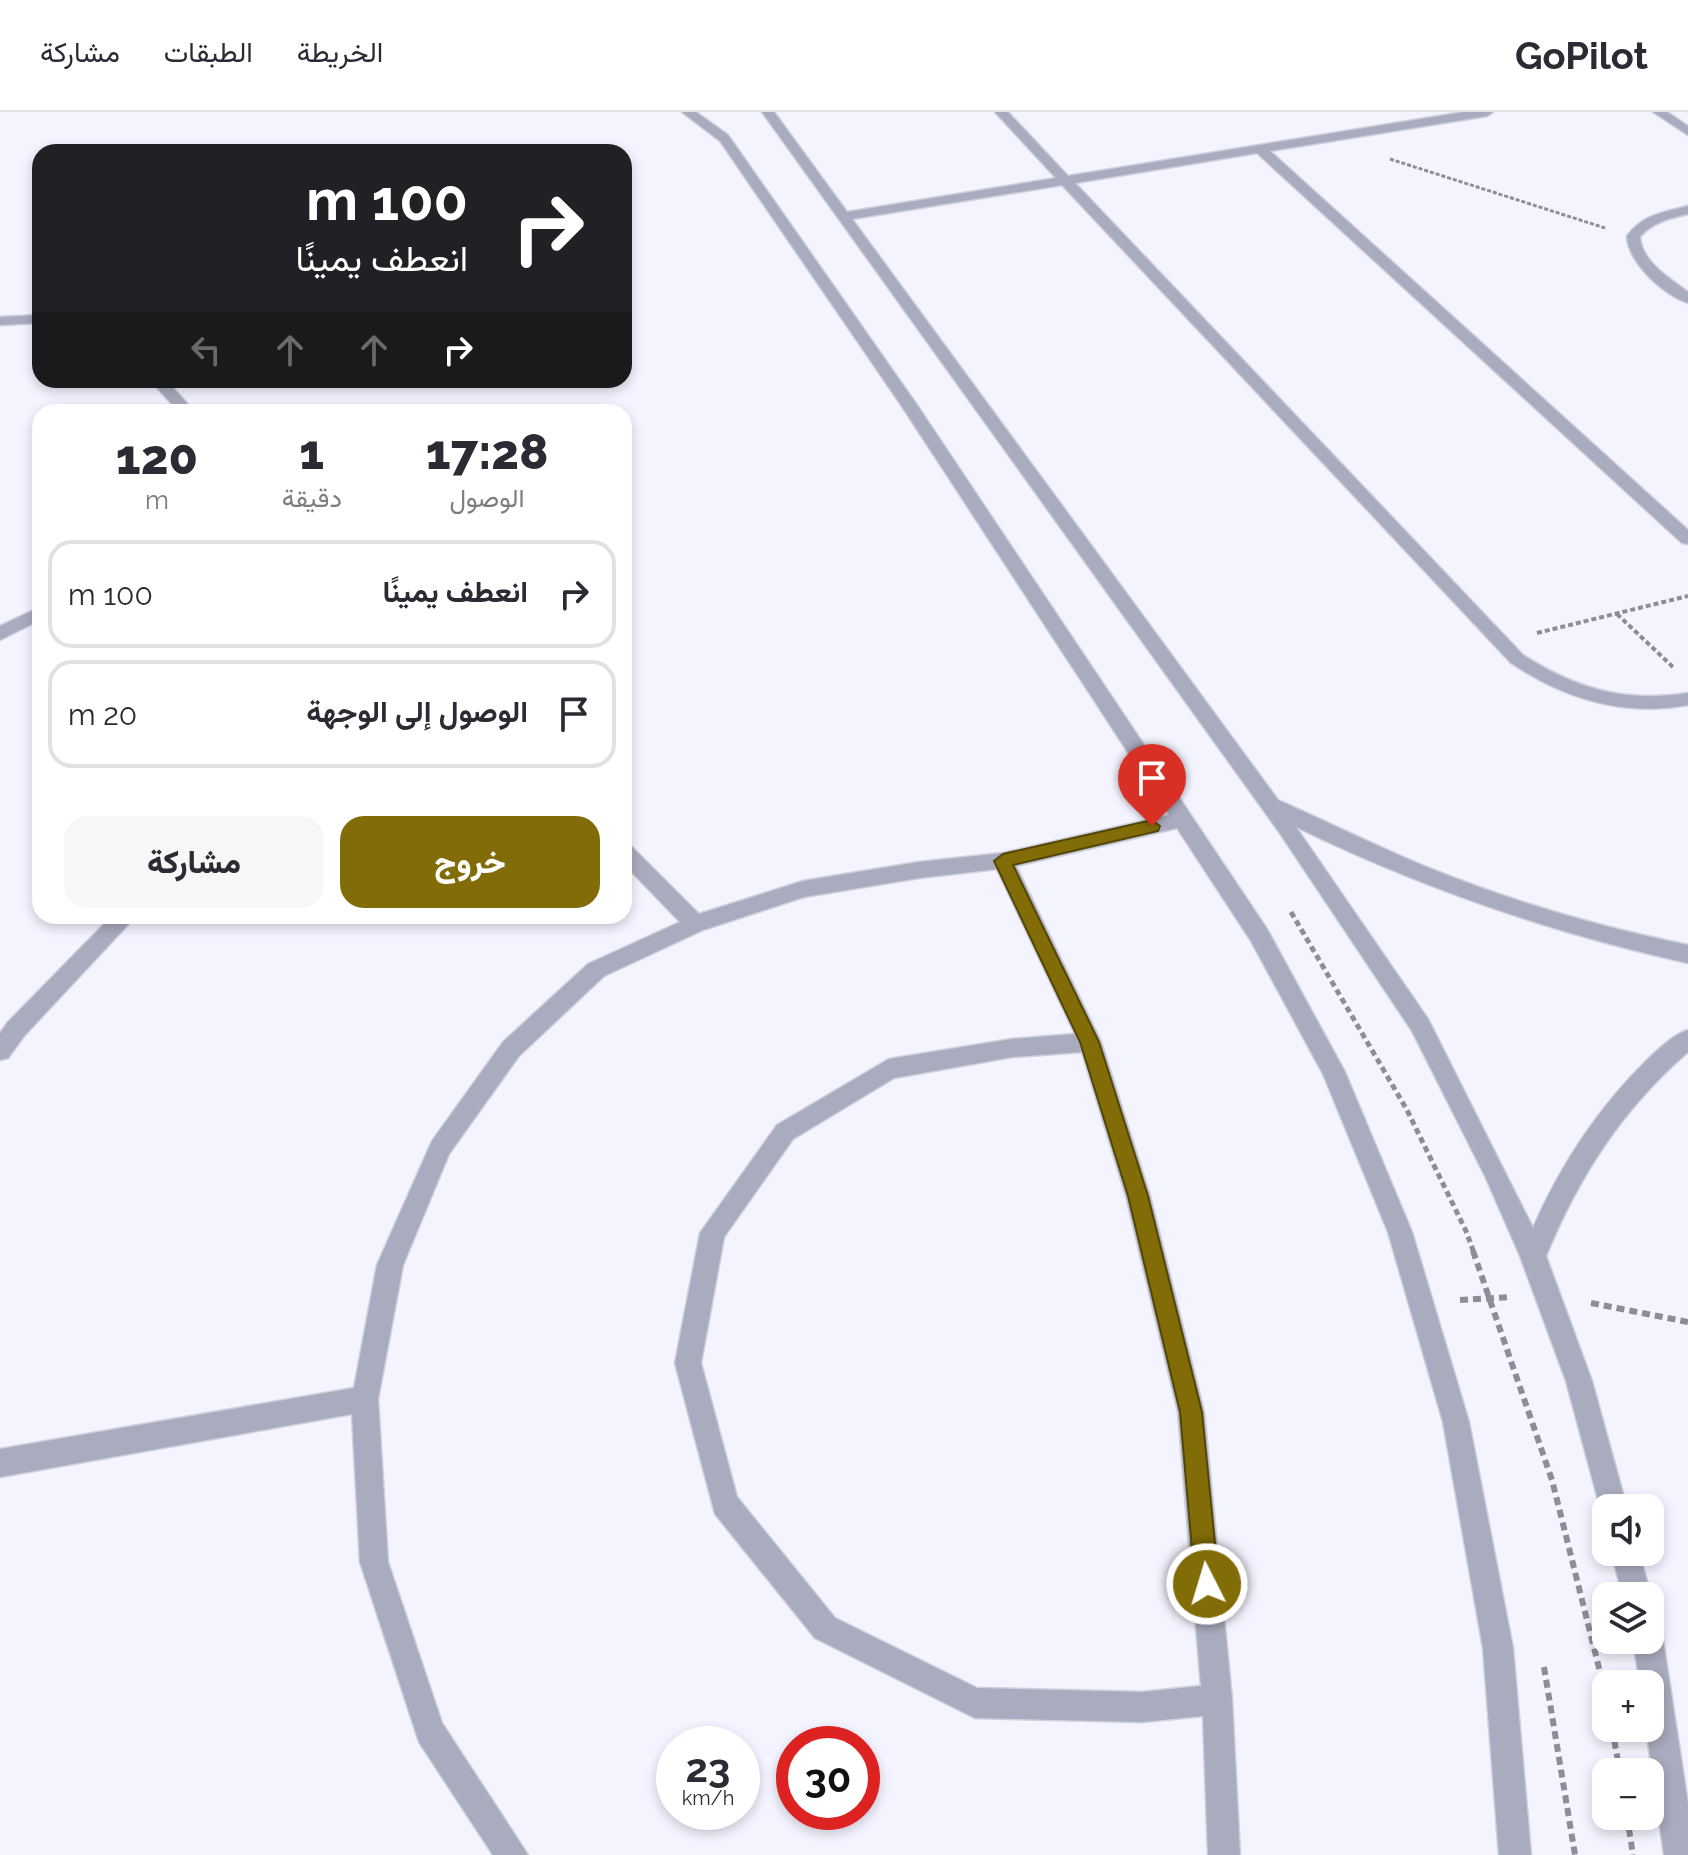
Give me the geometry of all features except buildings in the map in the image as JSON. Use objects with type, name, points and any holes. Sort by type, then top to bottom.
[{"type":"street","points":[[768,112],[1270,804],[1420,1025],[1495,1172],[1549,1295],[1579,1381],[1609,1494]]},
{"type":"street","points":[[1001,112],[1517,659],[1541,676],[1581,693],[1636,704],[1688,699]]},
{"type":"street","points":[[844,216],[1487,112]]},
{"type":"street","points":[[1659,112],[1688,131]]},
{"type":"street","points":[[700,114],[724,138],[891,379],[1183,819],[1259,935],[1334,1072],[1400,1232],[1456,1422],[1498,1648],[1515,1855]]},
{"type":"street","points":[[1260,149],[1688,539]]},
{"type":"street","points":[[1688,210],[1652,219],[1639,227],[1633,237],[1633,249],[1640,261],[1688,299]]},
{"type":"street","points":[[0,321],[32,319]]},
{"type":"street","points":[[165,388],[180,404]]},
{"type":"street","points":[[0,634],[32,617]]},
{"type":"street","points":[[1270,804],[1374,855],[1488,899],[1610,936],[1688,954]]},
{"type":"street","points":[[512,1855],[430,1731],[374,1562],[365,1399],[390,1265],[440,1148],[511,1049],[596,970],[695,924],[803,889],[919,870],[1003,861],[1183,819]]},
{"type":"street","points":[[632,859],[695,924]]},
{"type":"street","points":[[1003,861],[1090,1042],[1138,1196],[1191,1412],[1217,1699],[1224,1855]]},
{"type":"street","points":[[0,1051],[16,1029],[117,924]]},
{"type":"street","points":[[1533,1256],[1556,1198],[1586,1147],[1621,1101],[1660,1061],[1688,1039]]},
{"type":"street","points":[[1090,1042],[1012,1048],[889,1069],[785,1132],[712,1233],[688,1363],[725,1504],[825,1628],[975,1703],[1142,1707],[1217,1699]]},
{"type":"street","points":[[0,1463],[365,1399]]},
{"type":"street","points":[[1650,1654],[1680,1855]]},
{"type":"path","points":[[1325,138],[1633,237]]},
{"type":"path","points":[[1501,642],[1688,596]]},
{"type":"path","points":[[1616,614],[1678,672]]},
{"type":"path","points":[[1421,1302],[1549,1295],[1688,1322]]},
{"type":"path","points":[[1629,1830],[1633,1855]]},
{"type":"route","points":[[1152,826],[1003,861],[1090,1042],[1138,1196],[1191,1412],[1207,1584]]}]
